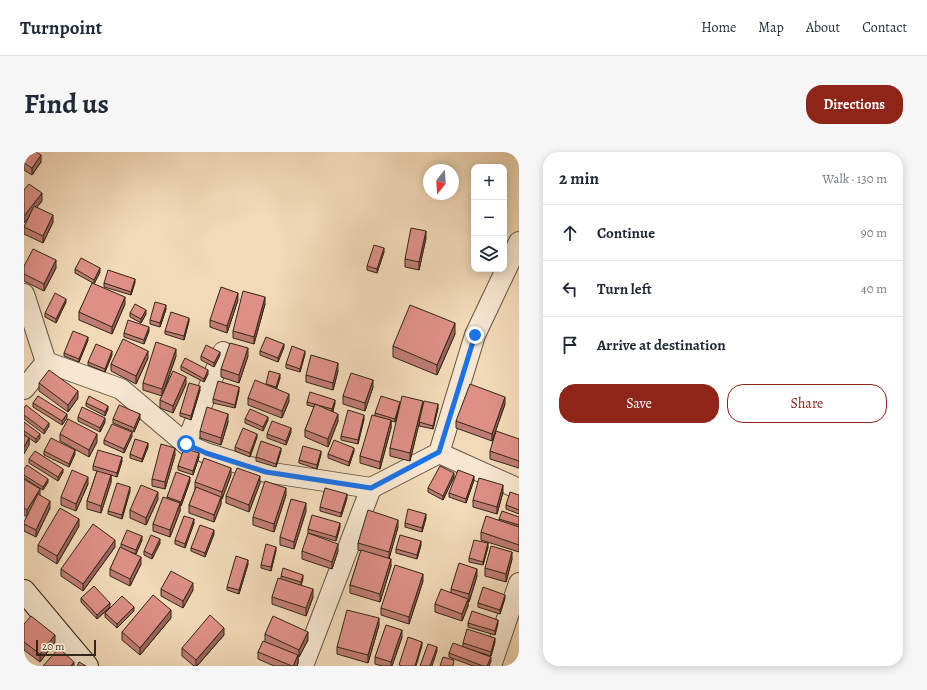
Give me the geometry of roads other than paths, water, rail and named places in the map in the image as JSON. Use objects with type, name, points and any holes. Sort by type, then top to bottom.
[{"type":"main road","points":[[24,592],[87,666]]},
{"type":"street","points":[[46,362],[121,389],[186,444],[206,453],[266,472],[371,488],[439,452],[475,335],[519,242]]},
{"type":"street","points":[[24,294],[46,362]]},
{"type":"street","points":[[186,444],[223,352]]},
{"type":"street","points":[[24,389],[46,362]]},
{"type":"street","points":[[439,452],[519,489]]},
{"type":"street","points":[[302,666],[371,488]]},
{"type":"street","points":[[491,666],[519,583]]}]
